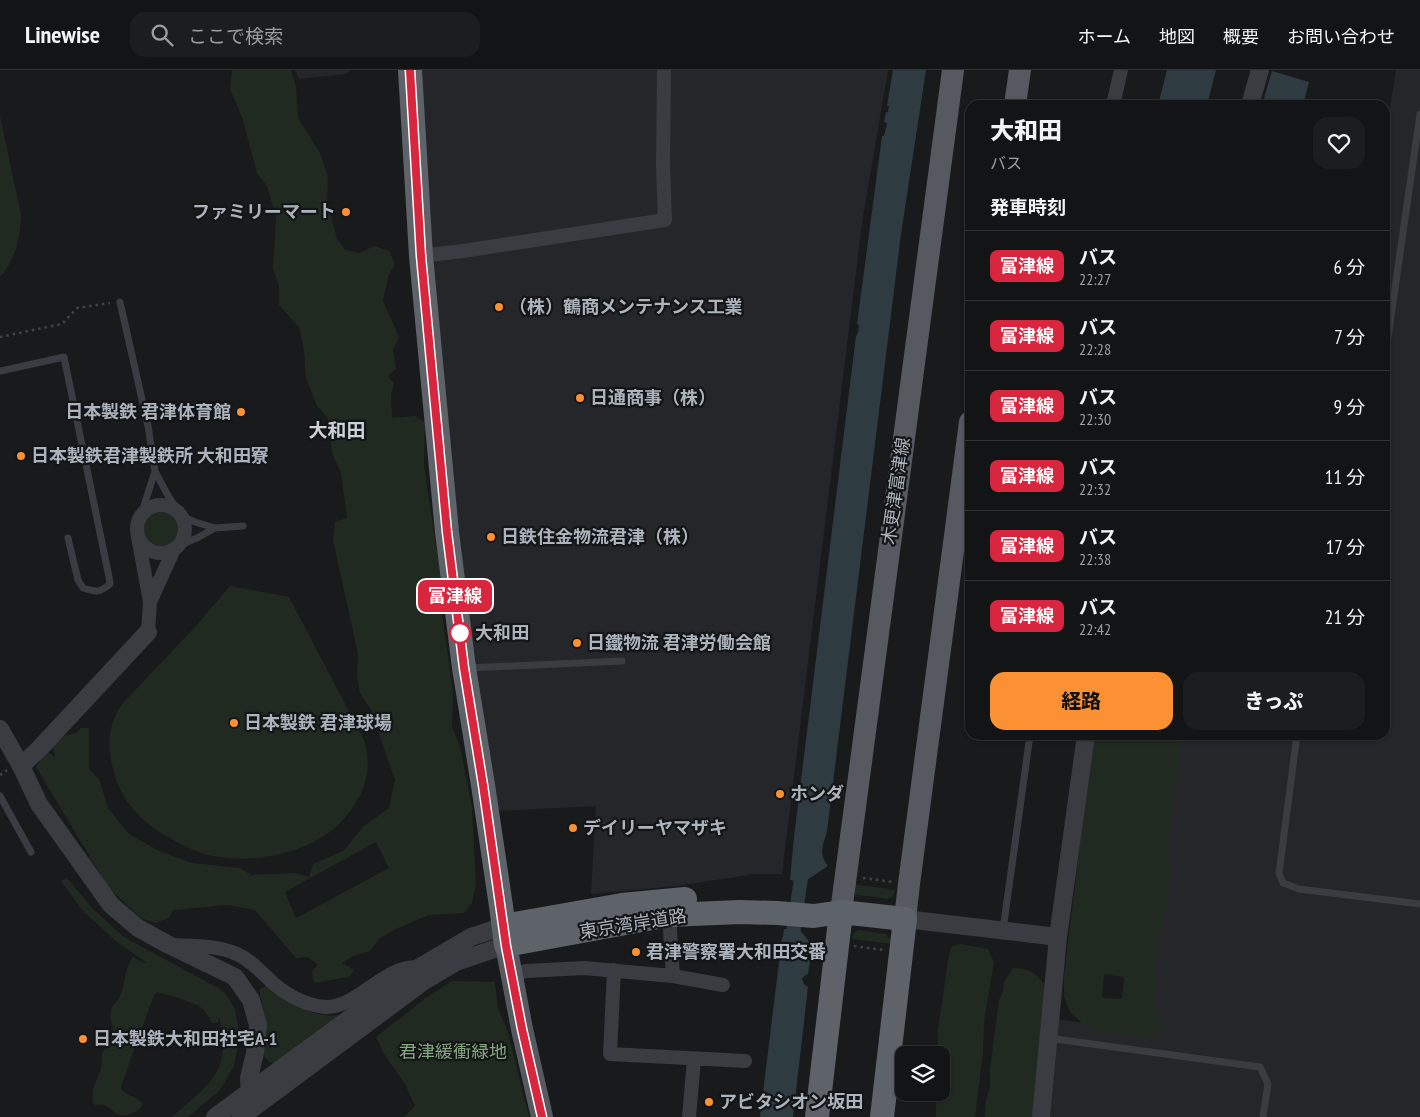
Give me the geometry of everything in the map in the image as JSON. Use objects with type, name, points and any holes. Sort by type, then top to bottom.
[{"type":"highway","points":[[410,70],[421,256],[447,532],[464,668],[505,936]]},
{"type":"highway","name":"東京湾岸道路","points":[[505,936],[604,908],[649,902],[734,897],[779,906],[814,916],[832,911],[905,919]]},
{"type":"highway","name":"東京湾岸道路","points":[[505,936],[669,915],[740,912],[779,906]]},
{"type":"highway","points":[[816,1117],[832,911]]},
{"type":"highway","points":[[882,1117],[905,919]]},
{"type":"main road","name":"木更津富津線","points":[[832,911],[952,70]]},
{"type":"main road","points":[[1015,100],[1020,70]]},
{"type":"main road","points":[[905,919],[965,460]]},
{"type":"main road","points":[[505,936],[522,1029],[542,1117]]},
{"type":"street","points":[[421,256],[463,252],[665,220],[663,166],[664,70]]},
{"type":"street","points":[[1115,100],[1121,70]]},
{"type":"street","points":[[1251,100],[1260,70]]},
{"type":"street","points":[[15,767],[40,748],[148,632],[150,602],[137,524],[141,515],[149,508],[159,505],[169,506],[180,514],[185,526],[184,537],[176,548],[150,602]]},
{"type":"street","points":[[137,533],[142,544],[152,551],[163,553],[176,548]]},
{"type":"street","points":[[0,729],[15,767],[111,905],[138,928],[235,977],[251,1000],[258,1025],[255,1053],[249,1078],[254,1098]]},
{"type":"street","points":[[1041,1117],[1058,937],[1085,740]]},
{"type":"street","points":[[669,915],[673,976]]},
{"type":"street","points":[[905,919],[1058,937]]},
{"type":"street","points":[[241,1117],[254,1098],[420,967],[471,937],[505,936]]},
{"type":"street","points":[[216,1117],[254,1098],[424,981],[505,936]]},
{"type":"street","points":[[169,945],[210,947],[236,954],[256,966],[292,997],[325,1007],[342,1004],[384,978],[410,966],[420,967]]},
{"type":"street","points":[[512,975],[526,971],[584,968],[673,976],[723,985]]},
{"type":"street","points":[[614,970],[610,1054],[745,1062]]},
{"type":"street","points":[[689,1117],[694,1058]]},
{"type":"lane","points":[[1390,323],[1420,114]]},
{"type":"lane","points":[[120,302],[144,410],[155,471],[166,492],[180,514],[196,522],[215,528],[244,526]]},
{"type":"lane","points":[[0,371],[64,357],[110,577],[110,584],[103,590],[94,592],[83,588],[78,580],[68,538]]},
{"type":"lane","points":[[141,515],[155,471]]},
{"type":"lane","points":[[176,548],[215,528]]},
{"type":"lane","points":[[464,668],[622,661]]},
{"type":"lane","points":[[1003,931],[1029,740]]},
{"type":"lane","points":[[1296,740],[1279,873],[1283,883],[1299,889],[1420,904]]},
{"type":"lane","points":[[0,796],[31,852]]},
{"type":"lane","points":[[1048,1038],[1260,1067],[1268,1084],[1263,1117]]},
{"type":"path","points":[[0,336],[62,324],[77,308],[120,302]]},
{"type":"path","points":[[0,775],[15,767]]},
{"type":"path","points":[[863,878],[896,882]]},
{"type":"path","points":[[850,946],[885,950]]},
{"type":"shaded area","points":[[295,70],[350,70],[346,74],[299,79]]},
{"type":"shaded area","points":[[417,70],[888,70],[862,223],[782,874],[756,874],[676,886],[591,894],[596,806],[496,811],[473,658],[431,292]]},
{"type":"shaded area","points":[[893,70],[926,70],[901,234],[827,831],[822,849],[823,857],[828,866],[804,882],[790,880],[794,837],[856,336],[859,325],[857,324],[882,136],[884,136],[887,123],[884,122],[886,112],[888,112],[889,106],[887,106]]},
{"type":"shaded area","points":[[1167,70],[1216,70],[1208,100],[1159,100]]},
{"type":"shaded area","points":[[1396,70],[1420,70],[1420,1117],[1025,1117],[1036,1016],[1118,1028],[1154,740],[1390,740],[1390,106]]},
{"type":"shaded area","points":[[1272,71],[1309,82],[1304,100],[1263,100]]},
{"type":"shaded area","points":[[784,929],[799,929],[817,951],[816,955],[811,954],[808,974],[802,979],[808,987],[793,1117],[760,1117],[782,938]]},
{"type":"green space","points":[[232,70],[291,70],[296,87],[298,118],[320,153],[328,177],[327,201],[337,239],[345,250],[359,253],[374,246],[389,251],[395,264],[388,277],[383,301],[399,337],[393,350],[396,368],[388,377],[394,383],[391,395],[392,418],[415,416],[425,422],[424,466],[444,599],[442,614],[453,692],[452,726],[461,750],[472,808],[476,885],[472,903],[464,913],[429,915],[398,928],[380,938],[370,951],[353,956],[342,963],[355,970],[349,977],[314,983],[312,972],[318,964],[307,957],[296,958],[255,910],[228,905],[173,910],[169,918],[155,923],[141,918],[108,887],[36,767],[46,751],[55,757],[53,747],[56,738],[76,733],[81,728],[89,728],[89,769],[99,779],[108,808],[129,834],[159,851],[192,863],[240,868],[251,875],[295,873],[309,877],[313,864],[343,851],[364,826],[389,808],[395,780],[379,734],[381,725],[360,693],[357,677],[358,654],[333,540],[335,522],[347,518],[341,473],[332,453],[328,418],[317,406],[306,378],[304,350],[299,327],[279,305],[279,285],[273,269],[276,217],[267,186],[257,173],[242,117],[230,89]],"holes":[[[376,842],[389,868],[296,918],[285,892]]]},
{"type":"green space","points":[[0,116],[21,215],[20,232],[16,248],[10,263],[0,277]]},
{"type":"green space","points":[[161,511],[168,512],[174,516],[178,522],[178,536],[174,542],[168,546],[161,547],[154,546],[148,542],[144,536],[143,529],[144,522],[148,516],[154,512]]},
{"type":"green space","name":"日本製鉄 君津球場","points":[[230,586],[289,597],[364,740],[367,752],[368,764],[363,789],[351,810],[339,824],[319,839],[307,845],[281,854],[254,858],[226,858],[199,852],[172,839],[148,824],[129,804],[122,793],[116,780],[110,757],[110,733],[114,718],[122,704],[195,627]]},
{"type":"green space","points":[[1092,740],[1181,740],[1168,846],[1171,864],[1169,895],[1160,930],[1156,973],[1157,992],[1154,1009],[1161,1021],[1160,1034],[1155,1038],[1146,1038],[1094,1031],[1084,1025],[1070,1012],[1064,997],[1064,976]],"holes":[[[1105,974],[1124,977],[1123,998],[1103,998]]]},
{"type":"green space","points":[[67,878],[93,909],[124,937],[218,988],[226,994],[235,1009],[238,1046],[234,1066],[220,1090],[188,1117],[172,1117],[197,1096],[215,1075],[223,1050],[223,1035],[219,1017],[218,1023],[212,1023],[204,1010],[195,1004],[156,992],[121,1089],[143,1104],[138,1111],[124,1115],[115,1113],[108,1107],[95,1105],[92,1098],[93,1089],[101,1069],[102,1054],[114,1032],[110,1017],[112,1006],[120,996],[127,968],[133,957],[147,963],[117,942],[83,911],[61,881]]},
{"type":"green space","points":[[851,884],[896,890],[892,897],[887,899],[853,894]]},
{"type":"green space","points":[[858,930],[886,934],[892,944],[852,939],[853,934]]},
{"type":"green space","points":[[960,944],[988,949],[994,962],[984,1021],[983,1052],[975,1117],[936,1117],[936,1101],[950,1101],[950,1046],[937,1046],[938,1029],[949,954],[952,946]]},
{"type":"green space","points":[[1013,968],[1024,969],[1033,973],[1046,988],[1037,1117],[985,1117],[999,1000],[1003,992],[1004,982]]},
{"type":"green space","name":"君津緩衝緑地","points":[[452,981],[495,982],[498,1009],[507,1029],[529,1117],[404,1117],[415,1106],[405,1084],[384,1054],[376,1037],[427,997]]},
{"type":"green space","points":[[268,984],[302,1008],[311,1012],[321,1015],[342,1014],[274,1064],[269,1062],[264,1056],[265,1018],[259,990]]},
{"type":"waterway","points":[[791,947],[803,864]]},
{"type":"bus line","name":"富津線","points":[[410,70],[421,256],[447,532],[464,668],[506,946],[542,1117]]},
{"type":"place","name":"ファミリーマート","points":[[346,212]]},
{"type":"place","name":"（株）鶴商メンテナンス工業","points":[[499,307]]},
{"type":"place","name":"日通商事（株）","points":[[580,398]]},
{"type":"place","name":"日本製鉄 君津体育館","points":[[241,412]]},
{"type":"place","name":"日本製鉄君津製鉄所 大和田寮","points":[[21,456]]},
{"type":"place","name":"日鉄住金物流君津（株）","points":[[491,537]]},
{"type":"place","name":"大和田","points":[[460,633]]},
{"type":"place","name":"日鐵物流 君津労働会館","points":[[577,643]]},
{"type":"place","name":"日本製鉄 君津球場","points":[[234,723]]},
{"type":"place","name":"ホンダ","points":[[780,794]]},
{"type":"place","name":"デイリーヤマザキ","points":[[573,828]]},
{"type":"place","name":"君津警察署大和田交番","points":[[636,952]]},
{"type":"place","name":"日本製鉄大和田社宅A-1","points":[[83,1039]]},
{"type":"place","name":"アビタシオン坂田","points":[[709,1102]]},
{"type":"district","name":"大和田","points":[[337,430]]}]
